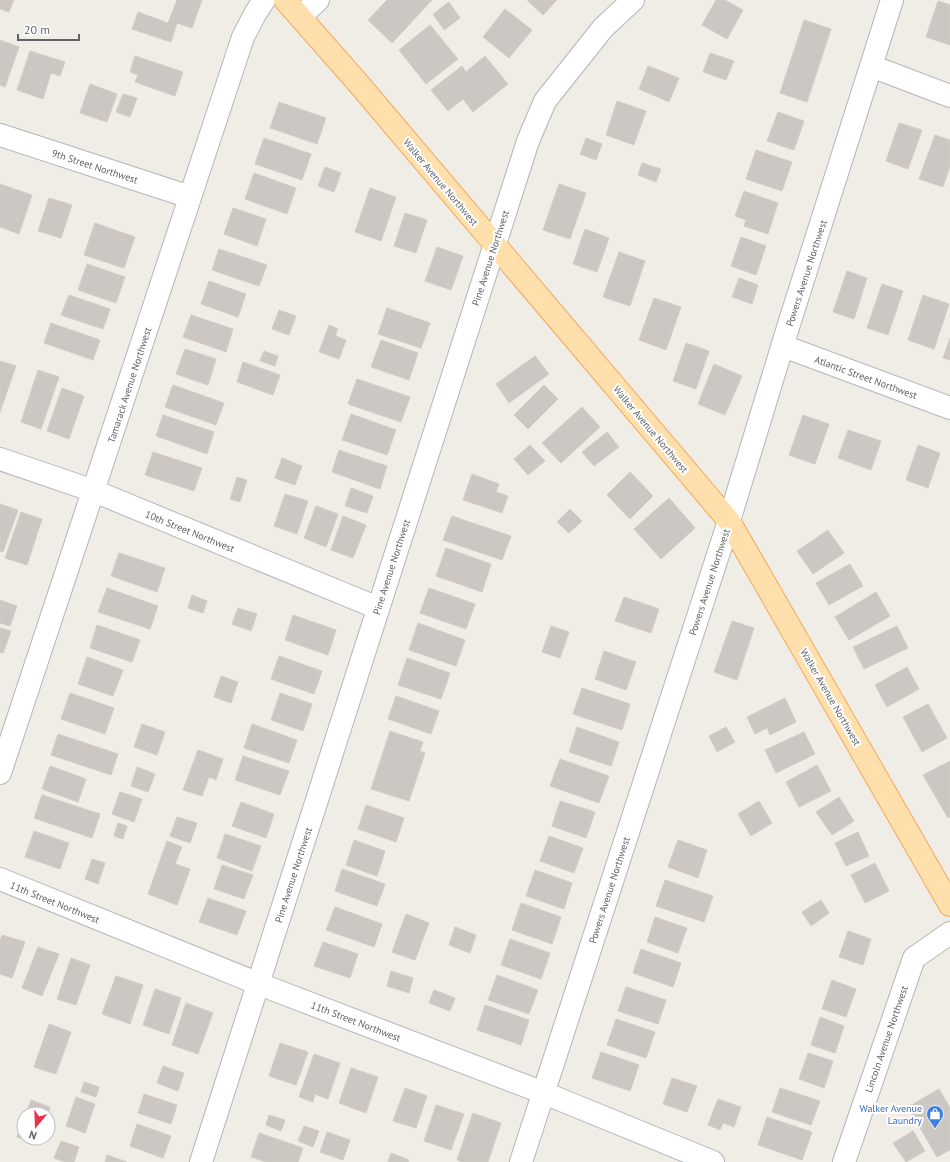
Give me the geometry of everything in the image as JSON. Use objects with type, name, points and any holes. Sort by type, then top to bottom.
[{"type":"main road","name":"Walker Avenue Northwest","points":[[285,0],[729,520],[950,905]]},
{"type":"street","name":"Tamarack Avenue Northwest","points":[[0,773],[243,37],[264,0]]},
{"type":"street","points":[[300,17],[318,0]]},
{"type":"street","name":"Pine Avenue Northwest","points":[[201,1162],[528,141],[545,101],[603,28],[633,0]]},
{"type":"street","name":"Powers Avenue Northwest","points":[[521,1162],[729,520],[892,0]]},
{"type":"street","points":[[871,66],[950,96]]},
{"type":"street","name":"9th Street Northwest","points":[[0,135],[190,197]]},
{"type":"street","name":"Atlantic Street Northwest","points":[[783,346],[950,408]]},
{"type":"street","name":"10th Street Northwest","points":[[0,459],[94,491],[378,608]]},
{"type":"street","name":"11th Street Northwest","points":[[0,879],[259,984],[544,1093],[713,1162]]},
{"type":"street","name":"Lincoln Avenue Northwest","points":[[844,1162],[914,958],[950,933]]},
{"type":"building","points":[[0,0],[14,0],[9,12],[0,9]]},
{"type":"building","points":[[177,0],[202,0],[192,28],[177,23],[171,42],[132,29],[138,12],[168,23]]},
{"type":"building","points":[[387,0],[432,0],[392,43],[368,20]]},
{"type":"building","points":[[527,0],[557,0],[543,15]]},
{"type":"building","points":[[716,0],[725,0],[743,10],[727,39],[702,25]]},
{"type":"building","points":[[938,1],[950,5],[950,45],[926,37]]},
{"type":"building","points":[[449,2],[460,18],[444,30],[433,14]]},
{"type":"building","points":[[505,9],[532,30],[509,58],[483,37]]},
{"type":"building","points":[[804,20],[831,29],[807,102],[780,93]]},
{"type":"building","points":[[430,25],[458,59],[426,84],[399,50]]},
{"type":"building","points":[[0,40],[19,47],[5,87],[0,85]]},
{"type":"building","points":[[30,51],[65,62],[60,76],[51,73],[43,99],[17,90]]},
{"type":"building","points":[[710,53],[734,61],[726,80],[703,72]]},
{"type":"building","points":[[135,56],[183,72],[175,96],[135,82],[138,75],[130,72]]},
{"type":"building","points":[[485,56],[508,84],[473,112],[463,99],[448,111],[431,90],[462,66],[466,72]]},
{"type":"building","points":[[648,66],[679,78],[669,102],[639,89]]},
{"type":"building","points":[[90,84],[117,94],[107,122],[80,113]]},
{"type":"building","points":[[123,94],[137,98],[130,117],[116,112]]},
{"type":"building","points":[[617,101],[646,111],[634,145],[606,135]]},
{"type":"building","points":[[279,102],[326,118],[317,144],[270,128]]},
{"type":"building","points":[[778,112],[804,121],[794,150],[767,141]]},
{"type":"building","points":[[899,123],[922,130],[908,169],[886,161]]},
{"type":"building","points":[[935,135],[950,140],[950,166],[943,187],[919,179]]},
{"type":"building","points":[[264,138],[311,154],[302,180],[255,164]]},
{"type":"building","points":[[586,138],[602,144],[596,160],[580,154]]},
{"type":"building","points":[[756,150],[792,162],[782,191],[746,179]]},
{"type":"building","points":[[642,163],[661,169],[656,182],[638,175]]},
{"type":"building","points":[[325,167],[341,173],[334,192],[318,186]]},
{"type":"building","points":[[254,173],[296,188],[287,214],[245,199]]},
{"type":"building","points":[[0,184],[32,195],[19,234],[0,227]]},
{"type":"building","points":[[559,184],[586,193],[570,239],[543,230]]},
{"type":"building","points":[[370,188],[396,197],[381,241],[355,232]]},
{"type":"building","points":[[744,191],[778,203],[768,234],[744,226],[746,220],[735,216]]},
{"type":"building","points":[[49,198],[72,205],[61,238],[38,231]]},
{"type":"building","points":[[233,208],[266,219],[257,246],[224,234]]},
{"type":"building","points":[[405,213],[427,220],[416,253],[394,246]]},
{"type":"building","points":[[95,223],[135,237],[124,268],[84,255]]},
{"type":"building","points":[[585,229],[609,238],[597,272],[573,264]]},
{"type":"building","points":[[741,237],[766,246],[756,275],[731,266]]},
{"type":"building","points":[[437,247],[463,256],[451,290],[425,281]]},
{"type":"building","points":[[219,249],[267,265],[259,286],[212,270]]},
{"type":"building","points":[[619,252],[645,261],[630,306],[603,297]]},
{"type":"building","points":[[87,264],[125,277],[116,303],[78,290]]},
{"type":"building","points":[[847,271],[867,278],[854,319],[833,312]]},
{"type":"building","points":[[739,278],[758,285],[752,304],[732,297]]},
{"type":"building","points":[[209,281],[246,294],[238,317],[201,304]]},
{"type":"building","points":[[882,284],[903,291],[888,335],[867,328]]},
{"type":"building","points":[[69,295],[110,309],[103,329],[61,315]]},
{"type":"building","points":[[923,295],[949,304],[934,349],[908,340]]},
{"type":"building","points":[[654,298],[681,307],[666,350],[639,340]]},
{"type":"building","points":[[387,308],[430,323],[421,348],[378,334]]},
{"type":"building","points":[[279,310],[296,316],[289,335],[272,329]]},
{"type":"building","points":[[191,315],[233,329],[226,352],[183,337]]},
{"type":"building","points":[[51,323],[100,340],[93,360],[44,343]]},
{"type":"building","points":[[329,325],[338,329],[335,336],[346,340],[339,359],[319,352]]},
{"type":"building","points":[[950,338],[950,360],[943,358]]},
{"type":"building","points":[[381,340],[418,353],[409,380],[371,367]]},
{"type":"building","points":[[686,343],[709,351],[696,389],[673,381]]},
{"type":"building","points":[[185,349],[216,359],[208,385],[176,374]]},
{"type":"building","points":[[264,351],[278,356],[275,366],[260,361]]},
{"type":"building","points":[[535,356],[549,374],[509,403],[496,384]]},
{"type":"building","points":[[0,361],[16,366],[0,412]]},
{"type":"building","points":[[243,362],[280,375],[273,395],[237,382]]},
{"type":"building","points":[[714,364],[742,376],[725,415],[698,404]]},
{"type":"building","points":[[38,370],[59,377],[41,429],[21,422]]},
{"type":"building","points":[[357,379],[410,397],[401,422],[348,404]]},
{"type":"building","points":[[173,385],[224,403],[216,425],[165,407]]},
{"type":"building","points":[[544,385],[558,399],[528,429],[514,415]]},
{"type":"building","points":[[62,388],[84,396],[69,439],[47,431]]},
{"type":"building","points":[[582,407],[600,427],[561,463],[542,443]]},
{"type":"building","points":[[351,414],[396,430],[387,455],[342,440]]},
{"type":"building","points":[[163,415],[214,432],[207,454],[156,436]]},
{"type":"building","points":[[803,415],[829,424],[815,464],[789,455]]},
{"type":"building","points":[[848,430],[881,441],[871,470],[838,458]]},
{"type":"building","points":[[607,432],[619,447],[594,466],[582,452]]},
{"type":"building","points":[[530,445],[545,461],[528,475],[514,459]]},
{"type":"building","points":[[918,445],[940,453],[928,488],[906,480]]},
{"type":"building","points":[[339,450],[387,466],[380,489],[332,472]]},
{"type":"building","points":[[153,452],[202,468],[194,491],[145,475]]},
{"type":"building","points":[[282,458],[302,466],[295,485],[275,478]]},
{"type":"building","points":[[630,472],[653,496],[630,519],[607,495]]},
{"type":"building","points":[[472,474],[499,484],[496,492],[508,496],[502,513],[463,500]]},
{"type":"building","points":[[237,477],[247,480],[240,502],[230,499]]},
{"type":"building","points":[[351,488],[373,496],[367,513],[345,506]]},
{"type":"building","points":[[285,494],[308,501],[297,534],[274,526]]},
{"type":"building","points":[[669,498],[695,528],[661,559],[634,529]]},
{"type":"building","points":[[0,504],[18,510],[3,552],[0,551]]},
{"type":"building","points":[[316,506],[338,514],[326,547],[304,538]]},
{"type":"building","points":[[570,509],[582,521],[569,533],[557,522]]},
{"type":"building","points":[[21,512],[42,519],[27,565],[5,558]]},
{"type":"building","points":[[343,516],[366,525],[353,558],[331,550]]},
{"type":"building","points":[[452,516],[511,536],[502,560],[443,540]]},
{"type":"building","points":[[828,530],[844,553],[813,574],[797,551]]},
{"type":"building","points":[[446,548],[491,564],[482,592],[436,576]]},
{"type":"building","points":[[119,553],[165,568],[157,592],[111,576]]},
{"type":"building","points":[[850,564],[863,586],[829,605],[816,583]]},
{"type":"building","points":[[107,588],[158,606],[150,629],[98,612]]},
{"type":"building","points":[[429,588],[475,604],[466,629],[420,613]]},
{"type":"building","points":[[876,592],[890,616],[849,640],[835,617]]},
{"type":"building","points":[[192,595],[207,601],[203,613],[188,608]]},
{"type":"building","points":[[624,597],[659,609],[651,633],[615,621]]},
{"type":"building","points":[[0,600],[17,606],[10,626],[0,623]]},
{"type":"building","points":[[238,608],[257,614],[251,631],[232,624]]},
{"type":"building","points":[[293,615],[336,630],[328,655],[285,640]]},
{"type":"building","points":[[732,621],[754,628],[737,680],[714,672]]},
{"type":"building","points":[[418,623],[465,640],[456,666],[409,650]]},
{"type":"building","points":[[97,625],[140,640],[132,662],[90,648]]},
{"type":"building","points":[[551,626],[569,632],[560,658],[542,652]]},
{"type":"building","points":[[897,626],[908,648],[864,669],[853,647]]},
{"type":"building","points":[[0,628],[11,631],[3,653],[0,652]]},
{"type":"building","points":[[604,651],[636,662],[626,690],[595,679]]},
{"type":"building","points":[[279,656],[322,671],[314,694],[271,679]]},
{"type":"building","points":[[87,657],[123,670],[113,696],[78,684]]},
{"type":"building","points":[[407,658],[450,673],[441,699],[398,685]]},
{"type":"building","points":[[907,667],[919,689],[887,707],[875,685]]},
{"type":"building","points":[[221,676],[238,682],[231,703],[214,697]]},
{"type":"building","points":[[582,688],[630,704],[622,730],[573,714]]},
{"type":"building","points":[[70,693],[114,708],[105,734],[61,719]]},
{"type":"building","points":[[280,693],[312,704],[303,731],[271,720]]},
{"type":"building","points":[[396,696],[439,711],[431,734],[388,719]]},
{"type":"building","points":[[785,698],[796,722],[770,735],[767,728],[755,734],[747,717]]},
{"type":"building","points":[[928,704],[947,738],[922,752],[903,717]]},
{"type":"building","points":[[142,724],[165,732],[157,755],[134,747]]},
{"type":"building","points":[[252,724],[297,740],[289,763],[244,748]]},
{"type":"building","points":[[577,727],[619,742],[611,766],[569,752]]},
{"type":"building","points":[[726,727],[735,742],[717,752],[709,736]]},
{"type":"building","points":[[390,731],[423,742],[420,751],[425,753],[409,801],[371,789]]},
{"type":"building","points":[[804,732],[815,754],[776,773],[765,750]]},
{"type":"building","points":[[58,734],[118,754],[111,775],[51,755]]},
{"type":"building","points":[[198,750],[223,759],[216,780],[209,777],[202,796],[183,790]]},
{"type":"building","points":[[243,756],[289,771],[280,795],[235,780]]},
{"type":"building","points":[[560,759],[609,776],[599,803],[550,786]]},
{"type":"building","points":[[950,761],[950,817],[948,818],[923,775]]},
{"type":"building","points":[[817,765],[831,791],[799,807],[786,782]]},
{"type":"building","points":[[50,766],[86,779],[78,802],[42,789]]},
{"type":"building","points":[[137,767],[155,774],[148,792],[131,786]]},
{"type":"building","points":[[120,792],[142,799],[134,822],[112,814]]},
{"type":"building","points":[[42,795],[100,814],[92,838],[34,818]]},
{"type":"building","points":[[839,797],[854,821],[832,835],[816,812]]},
{"type":"building","points":[[560,801],[595,812],[586,838],[552,826]]},
{"type":"building","points":[[759,801],[772,823],[751,836],[738,814]]},
{"type":"building","points":[[241,802],[274,814],[266,838],[232,826]]},
{"type":"building","points":[[366,805],[404,818],[396,842],[358,829]]},
{"type":"building","points":[[177,817],[197,823],[190,843],[170,836]]},
{"type":"building","points":[[118,823],[127,826],[123,839],[114,836]]},
{"type":"building","points":[[34,831],[69,843],[60,869],[25,857]]},
{"type":"building","points":[[858,832],[869,856],[846,866],[835,843]]},
{"type":"building","points":[[225,834],[261,846],[252,871],[217,858]]},
{"type":"building","points":[[549,836],[583,848],[574,873],[540,861]]},
{"type":"building","points":[[354,840],[385,851],[377,876],[346,865]]},
{"type":"building","points":[[678,840],[707,850],[698,878],[668,867]]},
{"type":"building","points":[[167,841],[182,847],[175,864],[190,869],[177,905],[148,894]]},
{"type":"building","points":[[92,859],[105,863],[98,884],[85,879]]},
{"type":"building","points":[[875,863],[889,891],[865,903],[851,875]]},
{"type":"building","points":[[222,865],[253,875],[244,899],[214,889]]},
{"type":"building","points":[[342,869],[385,884],[377,906],[335,891]]},
{"type":"building","points":[[535,870],[572,883],[564,909],[526,896]]},
{"type":"building","points":[[665,880],[713,896],[704,922],[656,906]]},
{"type":"building","points":[[208,898],[246,911],[237,935],[199,922]]},
{"type":"building","points":[[821,900],[829,913],[811,926],[802,912]]},
{"type":"building","points":[[521,903],[561,917],[552,944],[512,930]]},
{"type":"building","points":[[335,907],[382,924],[374,947],[326,930]]},
{"type":"building","points":[[406,914],[429,923],[415,960],[392,952]]},
{"type":"building","points":[[655,917],[687,928],[678,953],[647,942]]},
{"type":"building","points":[[455,927],[476,935],[470,953],[449,945]]},
{"type":"building","points":[[848,931],[871,939],[863,965],[839,957]]},
{"type":"building","points":[[2,935],[25,942],[12,978],[0,974],[0,941]]},
{"type":"building","points":[[510,939],[550,953],[541,979],[501,965]]},
{"type":"building","points":[[323,942],[358,954],[350,978],[314,966]]},
{"type":"building","points":[[38,947],[59,954],[42,996],[22,988]]},
{"type":"building","points":[[641,949],[681,963],[673,987],[633,973]]},
{"type":"building","points":[[71,958],[90,965],[76,1005],[57,999]]},
{"type":"building","points":[[391,971],[413,978],[409,993],[387,986]]},
{"type":"building","points":[[497,975],[538,990],[529,1014],[488,1000]]},
{"type":"building","points":[[116,976],[143,985],[130,1024],[102,1014]]},
{"type":"building","points":[[832,980],[856,989],[846,1017],[822,1009]]},
{"type":"building","points":[[626,987],[666,1000],[658,1024],[618,1011]]},
{"type":"building","points":[[155,989],[181,998],[169,1034],[143,1025]]},
{"type":"building","points":[[434,990],[455,998],[450,1011],[429,1003]]},
{"type":"building","points":[[186,1003],[213,1013],[198,1054],[172,1045]]},
{"type":"building","points":[[485,1005],[529,1020],[521,1045],[477,1030]]},
{"type":"building","points":[[820,1017],[844,1026],[835,1053],[811,1045]]},
{"type":"building","points":[[616,1019],[655,1032],[646,1058],[607,1045]]},
{"type":"building","points":[[49,1024],[71,1032],[56,1074],[34,1067]]},
{"type":"building","points":[[280,1043],[308,1052],[296,1085],[269,1076]]},
{"type":"building","points":[[601,1052],[639,1065],[630,1091],[592,1078]]},
{"type":"building","points":[[808,1053],[833,1061],[824,1088],[799,1079]]},
{"type":"building","points":[[314,1054],[340,1063],[328,1099],[315,1094],[313,1102],[299,1097]]},
{"type":"building","points":[[163,1066],[184,1073],[178,1091],[157,1083]]},
{"type":"building","points":[[351,1068],[378,1077],[366,1113],[339,1103]]},
{"type":"building","points":[[672,1078],[697,1086],[687,1112],[663,1104]]},
{"type":"building","points":[[84,1082],[99,1087],[96,1097],[81,1092]]},
{"type":"building","points":[[405,1088],[427,1096],[416,1128],[393,1121]]},
{"type":"building","points":[[780,1088],[820,1101],[811,1125],[772,1112]]},
{"type":"building","name":"Walker Avenue Laundry","points":[[939,1089],[950,1108],[950,1150],[937,1157],[908,1107]]},
{"type":"building","points":[[144,1094],[177,1105],[171,1124],[138,1113]]},
{"type":"building","points":[[76,1097],[95,1104],[85,1133],[66,1126]]},
{"type":"building","points":[[718,1099],[741,1107],[734,1127],[723,1123],[720,1130],[708,1125]]},
{"type":"building","points":[[31,1100],[47,1106],[29,1106]]},
{"type":"building","points":[[436,1105],[464,1114],[451,1150],[424,1141]]},
{"type":"building","points":[[473,1113],[501,1123],[488,1162],[462,1162],[457,1160]]},
{"type":"building","points":[[269,1115],[285,1120],[281,1131],[266,1125]]},
{"type":"building","points":[[767,1117],[812,1132],[802,1160],[758,1145]]},
{"type":"building","points":[[137,1124],[171,1136],[163,1158],[130,1146]]},
{"type":"building","points":[[304,1126],[319,1131],[313,1147],[298,1141]]},
{"type":"building","points":[[913,1131],[925,1151],[906,1162],[893,1143]]},
{"type":"building","points":[[327,1132],[350,1140],[343,1160],[320,1152]]},
{"type":"building","points":[[259,1133],[303,1148],[298,1162],[266,1162],[251,1157]]},
{"type":"building","points":[[61,1141],[79,1147],[74,1162],[65,1162],[54,1158]]},
{"type":"building","points":[[391,1153],[409,1160],[408,1162],[388,1162]]},
{"type":"building","points":[[107,1155],[127,1162],[105,1162]]},
{"type":"place","name":"Walker Avenue Laundry","points":[[935,1129]]}]
